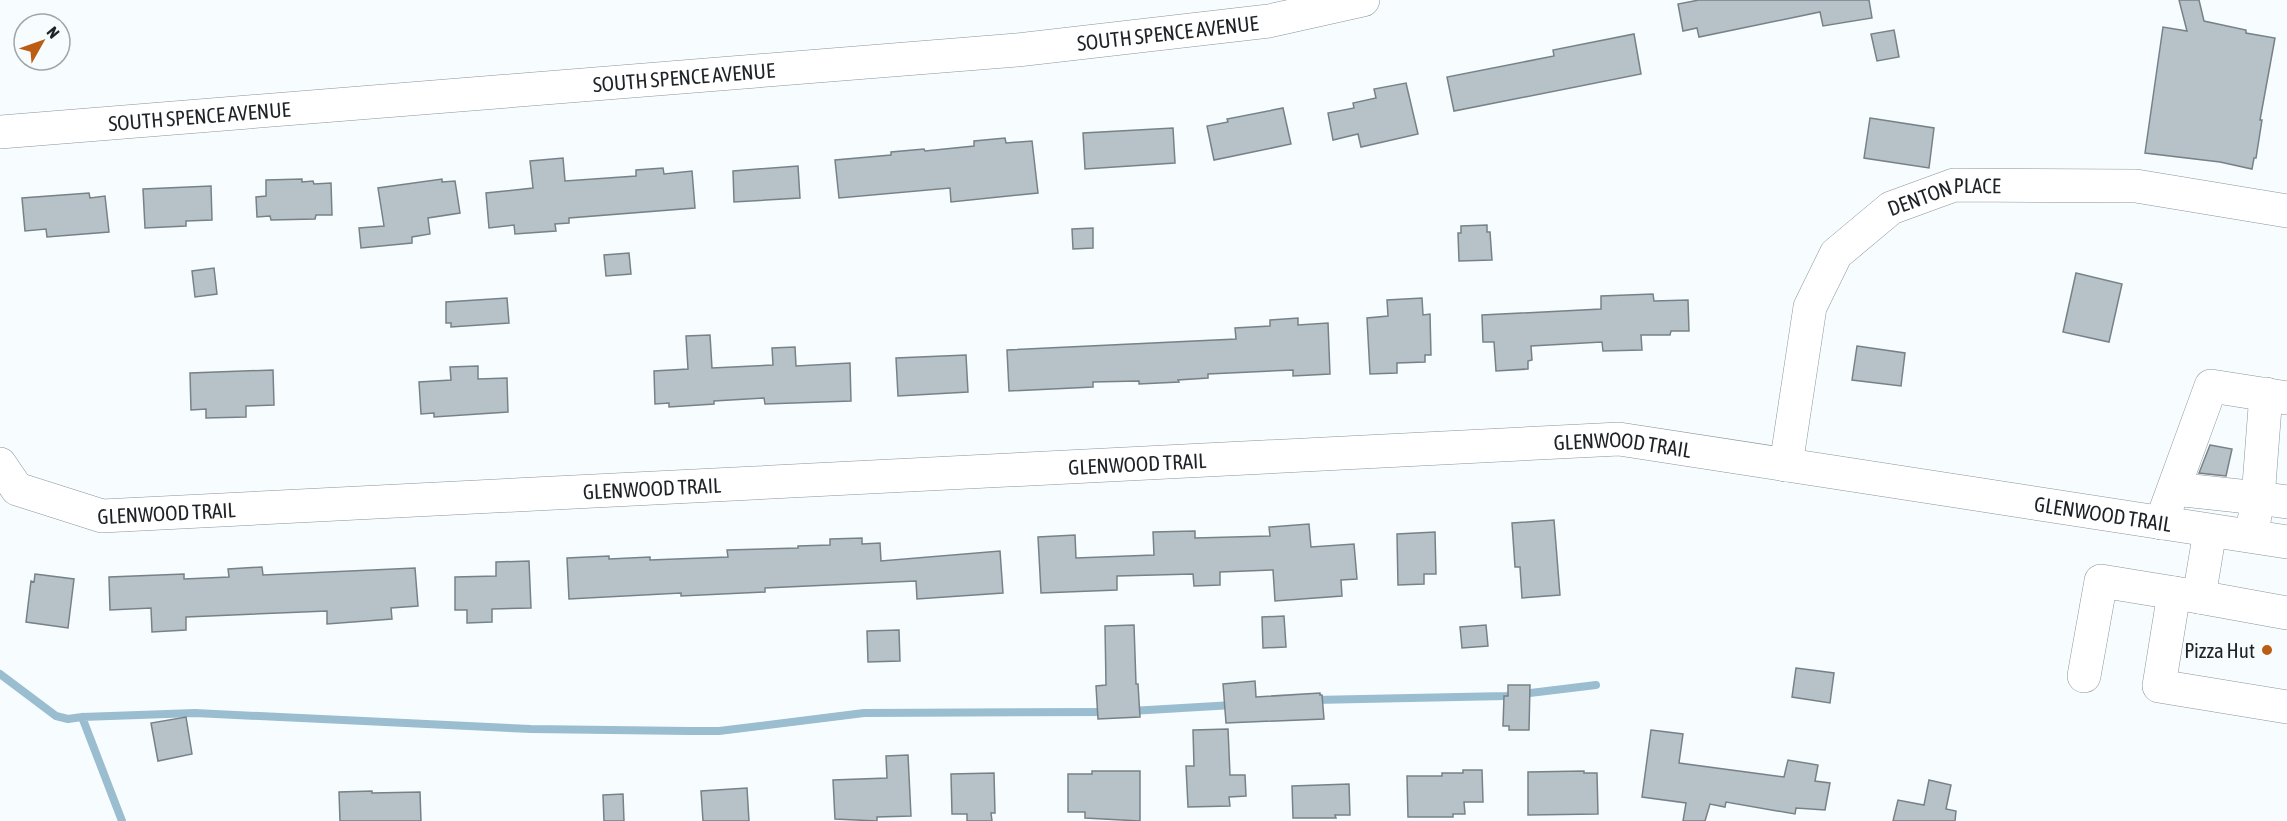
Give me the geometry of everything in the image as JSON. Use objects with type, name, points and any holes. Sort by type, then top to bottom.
[{"type":"street","name":"SOUTH SPENCE AVENUE","points":[[0,132],[1017,50],[1269,21],[1363,0]]},
{"type":"street","name":"DENTON PLACE","points":[[1786,465],[1810,307],[1836,255],[1891,208],[1954,185],[2136,186],[2287,211]]},
{"type":"street","points":[[2161,523],[2211,386],[2276,396],[2272,500],[2252,537]]},
{"type":"street","name":"GLENWOOD TRAIL","points":[[0,464],[17,489],[102,516],[1619,439],[2287,542]]},
{"type":"street","points":[[2174,489],[2272,500]]},
{"type":"street","points":[[2210,531],[2186,595],[2169,626],[2159,686],[2287,706]]},
{"type":"street","points":[[2084,676],[2101,581],[2287,613]]},
{"type":"street","points":[[2169,626],[2187,641],[2182,674],[2287,693]]},
{"type":"building","points":[[1699,0],[1869,0],[1872,18],[1823,26],[1820,12],[1699,37],[1697,28],[1683,31],[1678,4]]},
{"type":"building","points":[[2179,0],[2199,0],[2204,21],[2246,30],[2246,33],[2275,38],[2260,120],[2262,120],[2256,158],[2254,158],[2252,169],[2220,162],[2145,153],[2163,27],[2187,31]]},
{"type":"building","points":[[1894,30],[1899,57],[1877,61],[1871,34]]},
{"type":"building","points":[[1634,34],[1641,74],[1454,111],[1447,77],[1554,56],[1553,50]]},
{"type":"building","points":[[1406,83],[1418,134],[1361,147],[1358,134],[1333,140],[1328,113],[1354,108],[1353,103],[1376,98],[1374,89]]},
{"type":"building","points":[[1283,108],[1291,144],[1214,160],[1207,126],[1228,122],[1227,119]]},
{"type":"building","points":[[1870,118],[1934,128],[1929,168],[1864,158]]},
{"type":"building","points":[[1173,128],[1175,163],[1085,169],[1083,133]]},
{"type":"building","points":[[1005,138],[1006,143],[1032,141],[1038,193],[951,202],[950,188],[839,198],[835,160],[891,155],[891,152],[974,146],[974,141]]},
{"type":"building","points":[[563,158],[565,181],[636,176],[636,170],[663,168],[664,174],[692,171],[695,208],[569,218],[569,223],[555,224],[556,231],[515,234],[514,225],[489,228],[486,193],[533,188],[530,161]]},
{"type":"building","points":[[798,166],[800,198],[734,202],[733,171]]},
{"type":"building","points":[[302,179],[302,182],[313,181],[314,184],[331,183],[332,215],[316,215],[315,219],[271,220],[270,216],[257,217],[256,197],[266,196],[266,180]]},
{"type":"building","points":[[442,179],[442,182],[455,181],[460,213],[428,218],[430,234],[412,237],[412,243],[361,248],[359,228],[384,226],[378,188]]},
{"type":"building","points":[[211,186],[212,220],[186,221],[186,226],[145,228],[143,189]]},
{"type":"building","points":[[89,193],[90,198],[105,196],[109,232],[47,237],[46,229],[25,231],[22,198]]},
{"type":"building","points":[[1487,225],[1487,232],[1490,232],[1492,260],[1459,261],[1458,233],[1461,233],[1461,226]]},
{"type":"building","points":[[1093,228],[1093,248],[1073,249],[1072,229]]},
{"type":"building","points":[[629,253],[631,274],[606,276],[604,255]]},
{"type":"building","points":[[214,268],[217,294],[195,297],[192,271]]},
{"type":"building","points":[[2076,273],[2122,284],[2109,342],[2063,332]]},
{"type":"building","points":[[1653,294],[1654,301],[1688,300],[1689,331],[1671,331],[1670,335],[1641,335],[1642,350],[1603,351],[1602,342],[1531,346],[1532,360],[1528,361],[1528,369],[1496,371],[1494,342],[1483,342],[1482,315],[1601,309],[1601,296]]},
{"type":"building","points":[[507,298],[509,323],[451,327],[451,323],[446,323],[446,302]]},
{"type":"building","points":[[1422,298],[1423,315],[1430,314],[1431,355],[1425,355],[1425,362],[1397,363],[1397,373],[1370,374],[1367,318],[1388,316],[1387,300]]},
{"type":"building","points":[[1298,318],[1298,325],[1328,323],[1330,374],[1293,376],[1293,370],[1208,374],[1208,378],[1178,380],[1179,382],[1139,384],[1139,381],[1093,382],[1093,387],[1009,391],[1007,350],[1236,339],[1235,328],[1270,326],[1270,320]]},
{"type":"building","points":[[710,335],[712,368],[773,365],[772,348],[795,347],[796,366],[850,363],[851,401],[765,404],[764,398],[669,407],[669,403],[655,404],[654,371],[688,369],[686,336]]},
{"type":"building","points":[[1857,346],[1905,353],[1901,386],[1852,380]]},
{"type":"building","points":[[966,355],[968,392],[898,396],[896,358]]},
{"type":"building","points":[[478,366],[478,379],[507,378],[508,412],[434,417],[434,413],[421,414],[419,382],[451,380],[450,367]]},
{"type":"building","points":[[273,370],[274,405],[246,406],[246,417],[206,418],[206,409],[191,410],[190,373]]},
{"type":"building","points":[[2210,445],[2232,449],[2226,476],[2199,473]]},
{"type":"building","points":[[1554,520],[1560,595],[1522,598],[1520,567],[1515,567],[1512,523]]},
{"type":"building","points":[[1309,524],[1311,547],[1354,544],[1357,579],[1341,580],[1342,596],[1275,601],[1273,570],[1220,572],[1220,585],[1194,586],[1193,574],[1117,576],[1117,590],[1041,593],[1038,537],[1075,535],[1076,558],[1154,555],[1153,532],[1195,531],[1195,538],[1270,536],[1269,527]]},
{"type":"building","points":[[1435,532],[1436,574],[1424,574],[1424,584],[1398,585],[1397,534]]},
{"type":"building","points":[[862,538],[862,544],[880,543],[881,561],[1000,551],[1003,593],[917,599],[916,581],[765,588],[765,592],[681,596],[681,593],[569,599],[567,558],[609,556],[609,559],[650,557],[650,560],[728,557],[727,550],[798,548],[798,546],[830,545],[830,539]]},
{"type":"building","points":[[529,561],[531,608],[492,609],[492,622],[467,623],[467,610],[455,610],[455,577],[496,576],[496,562]]},
{"type":"building","points":[[262,567],[263,575],[415,568],[418,606],[391,608],[392,619],[327,624],[327,611],[186,617],[186,630],[152,632],[151,608],[110,610],[109,577],[184,574],[184,579],[229,577],[228,569]]},
{"type":"building","points":[[35,574],[74,579],[68,628],[26,622],[31,581],[34,582]]},
{"type":"building","points":[[1284,616],[1286,647],[1263,648],[1262,617]]},
{"type":"building","points":[[1134,625],[1136,684],[1138,684],[1140,717],[1098,719],[1096,686],[1106,685],[1105,626]]},
{"type":"building","points":[[1486,625],[1488,646],[1462,648],[1460,627]]},
{"type":"building","points":[[899,630],[900,661],[868,662],[867,631]]},
{"type":"building","points":[[1796,668],[1834,673],[1830,703],[1792,697]]},
{"type":"building","points":[[1255,681],[1256,697],[1320,693],[1324,719],[1226,723],[1223,684]]},
{"type":"building","points":[[1508,685],[1530,685],[1529,730],[1509,730],[1509,726],[1503,726],[1504,696],[1508,696]]},
{"type":"building","points":[[186,717],[192,754],[158,761],[151,723]]},
{"type":"building","points":[[1228,729],[1230,775],[1245,775],[1246,796],[1229,797],[1230,806],[1188,807],[1186,766],[1194,766],[1193,730]]},
{"type":"building","points":[[1651,730],[1683,734],[1679,763],[1784,777],[1788,760],[1818,765],[1815,781],[1830,783],[1825,810],[1796,808],[1795,814],[1726,802],[1725,807],[1710,804],[1705,821],[1683,821],[1686,803],[1642,797]]},
{"type":"building","points":[[908,755],[911,816],[877,817],[877,821],[835,819],[833,780],[887,778],[886,756]]},
{"type":"building","points":[[1463,770],[1482,770],[1483,802],[1464,802],[1465,814],[1453,814],[1453,817],[1408,817],[1407,776],[1442,776],[1442,773],[1463,773]]},
{"type":"building","points":[[1092,771],[1140,771],[1140,821],[1085,818],[1085,812],[1068,812],[1068,774],[1092,774]]},
{"type":"building","points":[[1584,771],[1584,773],[1597,773],[1598,814],[1528,815],[1528,772]]},
{"type":"building","points":[[994,773],[995,813],[991,813],[992,821],[967,821],[967,814],[952,814],[951,774]]},
{"type":"building","points":[[1929,780],[1951,785],[1946,809],[1956,811],[1955,821],[1893,821],[1898,800],[1924,805]]},
{"type":"building","points":[[1349,784],[1350,815],[1335,815],[1336,818],[1293,818],[1292,786]]},
{"type":"building","points":[[747,788],[749,821],[703,821],[701,791]]},
{"type":"building","points":[[372,791],[372,793],[420,792],[421,821],[340,821],[339,792]]},
{"type":"building","points":[[623,794],[624,821],[604,821],[603,795]]},
{"type":"waterway","points":[[0,674],[56,716],[68,719],[195,713],[531,729],[719,731],[864,713],[1107,712]]},
{"type":"waterway","points":[[1314,700],[1506,696],[1596,685]]},
{"type":"waterway","points":[[1131,711],[1233,705]]},
{"type":"waterway","points":[[82,717],[122,821]]},
{"type":"place","name":"Pizza Hut","points":[[2267,650]]}]
